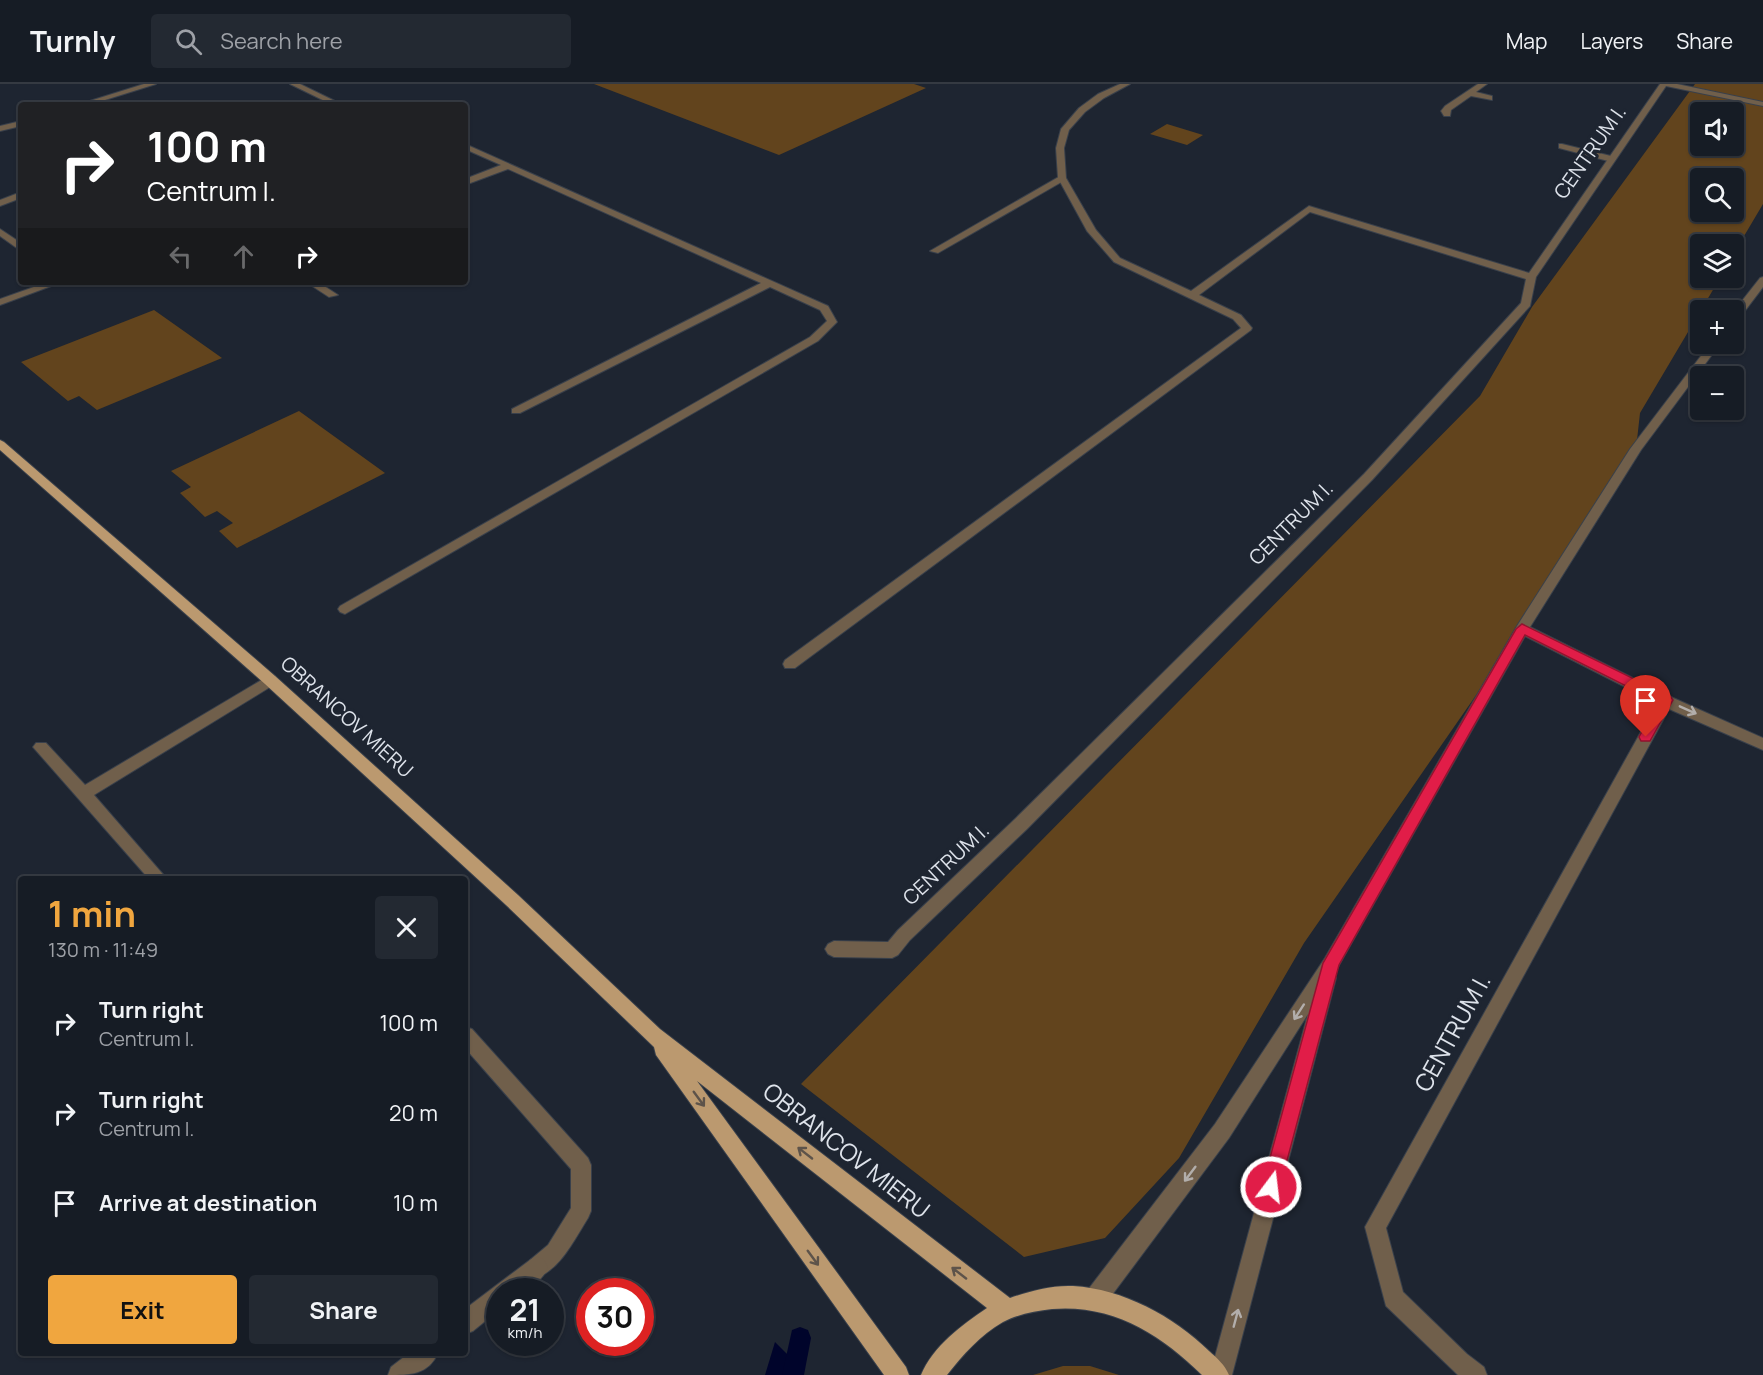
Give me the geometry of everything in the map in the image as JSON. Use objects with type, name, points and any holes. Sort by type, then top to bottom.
[{"type":"main road","name":"OBRANCOV MIERU","points":[[0,444],[270,680],[512,900],[653,1035],[1006,1309]]},
{"type":"main road","name":"OBRANCOV MIERU","points":[[653,1035],[898,1375]]},
{"type":"main road","points":[[932,1375],[948,1353],[970,1330],[1006,1309],[1049,1298],[1072,1297],[1095,1299],[1118,1305],[1162,1326],[1220,1375]]},
{"type":"street","points":[[294,84],[333,102]]},
{"type":"street","points":[[790,664],[1247,327],[1237,317],[1117,260],[1092,231],[1062,178],[1060,148],[1065,129],[1082,110],[1101,96],[1126,84]]},
{"type":"street","points":[[1447,114],[1446,110],[1483,84]]},
{"type":"street","points":[[1665,84],[1763,104]]},
{"type":"street","name":"CENTRUM I.","points":[[834,949],[892,950],[904,935],[1021,824],[1368,477],[1526,304],[1531,277],[1665,84]]},
{"type":"street","points":[[91,102],[146,85]]},
{"type":"street","points":[[1470,93],[1489,98]]},
{"type":"street","points":[[0,129],[18,124]]},
{"type":"street","points":[[1562,146],[1611,159]]},
{"type":"street","points":[[345,609],[814,339],[832,322],[824,308],[468,147]]},
{"type":"street","points":[[468,181],[507,166]]},
{"type":"street","points":[[935,251],[1062,178]]},
{"type":"street","points":[[0,202],[18,196]]},
{"type":"street","points":[[1192,295],[1308,209],[1531,277]]},
{"type":"street","points":[[0,232],[18,246]]},
{"type":"street","points":[[1744,305],[1763,280]]},
{"type":"street","points":[[516,411],[770,283]]},
{"type":"street","points":[[0,302],[48,285]]},
{"type":"street","points":[[316,285],[333,295]]},
{"type":"street","points":[[1095,1299],[1222,1131],[1331,963],[1522,629],[1636,449],[1707,354]]},
{"type":"street","points":[[1522,629],[1666,700],[1763,744]]},
{"type":"street","points":[[83,794],[270,680]]},
{"type":"street","name":"CENTRUM I.","points":[[1476,1375],[1459,1362],[1394,1298],[1375,1227],[1666,700]]},
{"type":"street","points":[[41,747],[156,876]]},
{"type":"street","points":[[1220,1375],[1331,963]]},
{"type":"street","points":[[468,1038],[581,1165],[581,1211],[555,1252],[522,1278]]},
{"type":"street","points":[[468,1321],[486,1306]]},
{"type":"street","points":[[399,1375],[423,1356]]},
{"type":"shaded area","points":[[594,84],[914,84],[926,88],[779,155]]},
{"type":"shaded area","points":[[1695,84],[1763,84],[1763,204],[1744,236],[1744,234],[1690,234],[1690,288],[1714,288],[1707,300],[1690,300],[1690,329],[1640,413],[1636,449],[1522,629],[1304,943],[1179,1158],[1105,1238],[1024,1257],[801,1084],[1480,396],[1532,307]]},
{"type":"shaded area","points":[[1167,124],[1203,135],[1187,145],[1150,134]]},
{"type":"shaded area","points":[[154,310],[222,358],[97,410],[79,396],[68,401],[21,362]]},
{"type":"shaded area","points":[[299,411],[385,473],[237,548],[219,531],[233,523],[217,511],[205,517],[180,493],[191,487],[171,471]]},
{"type":"shaded area","points":[[1063,1366],[1090,1366],[1119,1375],[1033,1375]]},
{"type":"water","points":[[775,1342],[802,1369],[801,1375],[765,1375]]},
{"type":"waterway","points":[[793,1375],[800,1338]]},
{"type":"route","points":[[1271,1187],[1331,963],[1522,629],[1666,700],[1646,737]]}]
